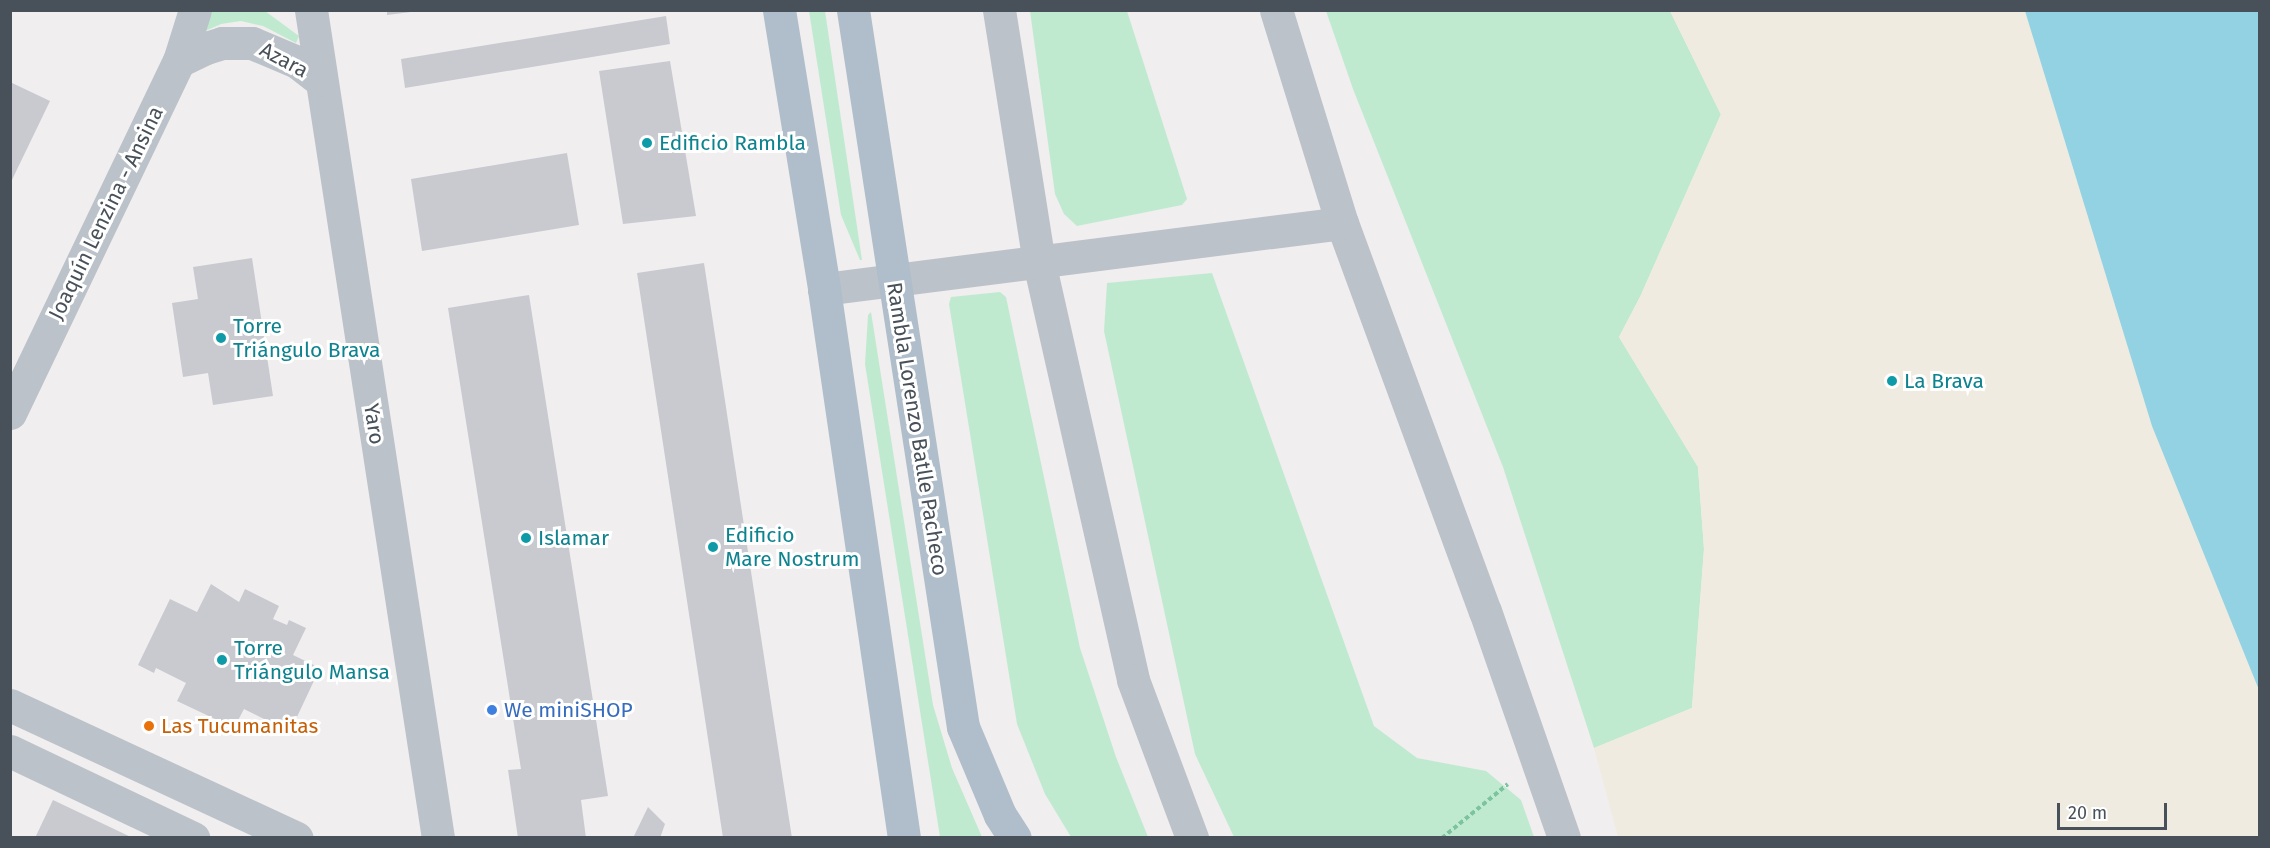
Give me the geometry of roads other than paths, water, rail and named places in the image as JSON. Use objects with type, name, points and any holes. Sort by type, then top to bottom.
[{"type":"main road","points":[[779,10],[824,289],[904,837]]},
{"type":"main road","name":"Rambla Lorenzo Batlle Pacheco","points":[[853,10],[963,727],[1000,815],[1015,837]]},
{"type":"street","name":"Yaro","points":[[311,10],[438,837]]},
{"type":"street","points":[[999,10],[1039,262],[1133,680],[1192,837]]},
{"type":"street","points":[[1276,10],[1342,223],[1564,837]]},
{"type":"street","name":"Joaquín Lenzina - Ansina","points":[[10,414],[179,62],[191,12]]},
{"type":"street","name":"Azara","points":[[179,62],[214,45],[252,43],[297,62],[320,80]]},
{"type":"street","points":[[824,289],[894,278],[1342,223]]},
{"type":"street","points":[[10,705],[145,768],[246,827],[297,837]]},
{"type":"street","points":[[10,751],[193,837]]},
{"type":"street","points":[[126,806],[145,768]]},
{"type":"water","points":[[2025,11],[2259,11],[2259,690],[2152,426]]},
{"type":"place","name":"Edificio Rambla","points":[[647,143]]},
{"type":"place","name":"Torre Triángulo Brava","points":[[221,338]]},
{"type":"place","name":"La Brava","points":[[1892,381]]},
{"type":"place","name":"Islamar","points":[[526,538]]},
{"type":"place","name":"Edificio Mare Nostrum","points":[[713,547]]},
{"type":"place","name":"Torre Triángulo Mansa","points":[[222,660]]},
{"type":"place","name":"We miniSHOP","points":[[492,710]]},
{"type":"place","name":"Las Tucumanitas","points":[[149,726]]}]
